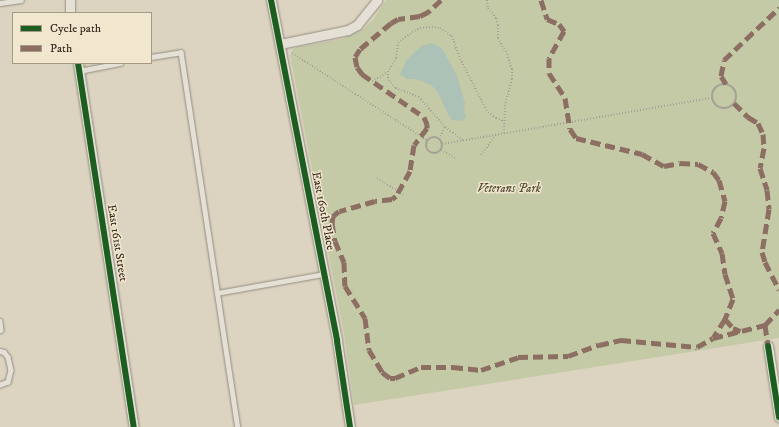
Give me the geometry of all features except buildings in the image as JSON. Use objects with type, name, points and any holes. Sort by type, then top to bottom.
[{"type":"street","points":[[70,0],[70,12]]},
{"type":"street","name":"East 160th Place","points":[[271,0],[324,274],[350,427]]},
{"type":"street","points":[[280,44],[348,30],[357,25],[377,0]]},
{"type":"street","name":"East 161st Street","points":[[78,67],[134,427]]},
{"type":"street","points":[[768,346],[779,417]]},
{"type":"lane","points":[[0,3],[21,0]]},
{"type":"lane","points":[[152,57],[181,52],[238,427]]},
{"type":"lane","points":[[78,67],[110,64]]},
{"type":"lane","points":[[217,293],[324,274]]},
{"type":"lane","points":[[0,321],[1,330]]},
{"type":"lane","points":[[0,351],[4,352],[8,357],[11,370],[8,382],[0,385]]},
{"type":"path","points":[[487,0],[488,8],[496,18],[498,25],[498,38],[507,54],[512,69],[512,79],[505,105],[503,121],[504,133]]},
{"type":"path","points":[[463,140],[445,127],[419,97],[396,88],[388,78],[388,72],[396,58],[398,43],[420,28],[440,28],[452,36],[459,56],[486,110],[496,118],[503,121]]},
{"type":"path","points":[[292,53],[428,141]]},
{"type":"path","points":[[372,81],[388,72]]},
{"type":"path","points":[[722,84],[730,86],[736,92],[734,103],[723,108],[716,105],[712,98],[714,90],[722,84]]},
{"type":"path","points":[[442,144],[712,98]]},
{"type":"path","points":[[439,139],[445,127]]},
{"type":"path","points":[[481,155],[496,134]]},
{"type":"path","points":[[428,141],[432,138],[439,139]]},
{"type":"path","points":[[439,139],[442,144],[441,150]]},
{"type":"path","points":[[428,141],[427,149],[431,153],[441,150]]},
{"type":"path","points":[[441,150],[455,158]]},
{"type":"path","points":[[377,178],[404,196]]},
{"type":"green space","name":"Veterans Park","points":[[386,0],[779,0],[779,338],[354,405],[344,334],[290,55],[292,50],[297,47],[342,39],[363,29],[373,20]]},
{"type":"shaded area","points":[[432,43],[442,48],[457,76],[465,103],[464,110],[466,117],[461,121],[452,120],[437,91],[431,85],[416,79],[407,79],[400,74],[407,59],[422,46]]},
{"type":"marked path","points":[[441,0],[428,12],[420,16],[398,19],[391,23],[360,49],[355,57],[357,67],[362,74],[424,117],[427,124],[427,128],[414,145],[410,171],[396,196],[392,199],[375,201],[339,211],[333,216],[332,223],[335,241],[344,262],[345,286],[365,318],[369,350],[382,372],[390,378],[395,378],[421,367],[453,367],[481,370],[518,357],[568,356],[599,345],[621,340],[697,347],[713,338],[765,325],[779,310]]},
{"type":"marked path","points":[[541,0],[547,19],[559,24],[564,31],[549,58],[549,73],[565,98],[570,129],[576,138],[642,154],[664,166],[680,163],[698,164],[713,172],[719,180],[725,201],[721,218],[713,233],[722,253],[725,274],[733,299],[725,319],[713,338]]},
{"type":"marked path","points":[[726,84],[721,76],[724,60],[779,8]]},
{"type":"marked path","points":[[734,103],[748,117],[758,123],[763,134],[764,148],[760,168],[767,190],[769,209],[762,252],[765,262],[779,290]]},
{"type":"marked path","points":[[725,319],[733,328],[740,331]]},
{"type":"marked path","points":[[765,325],[768,346]]},
{"type":"cycle path","points":[[271,0],[337,341],[350,427]]},
{"type":"cycle path","points":[[78,64],[134,427]]},
{"type":"cycle path","points":[[768,346],[779,417]]}]
